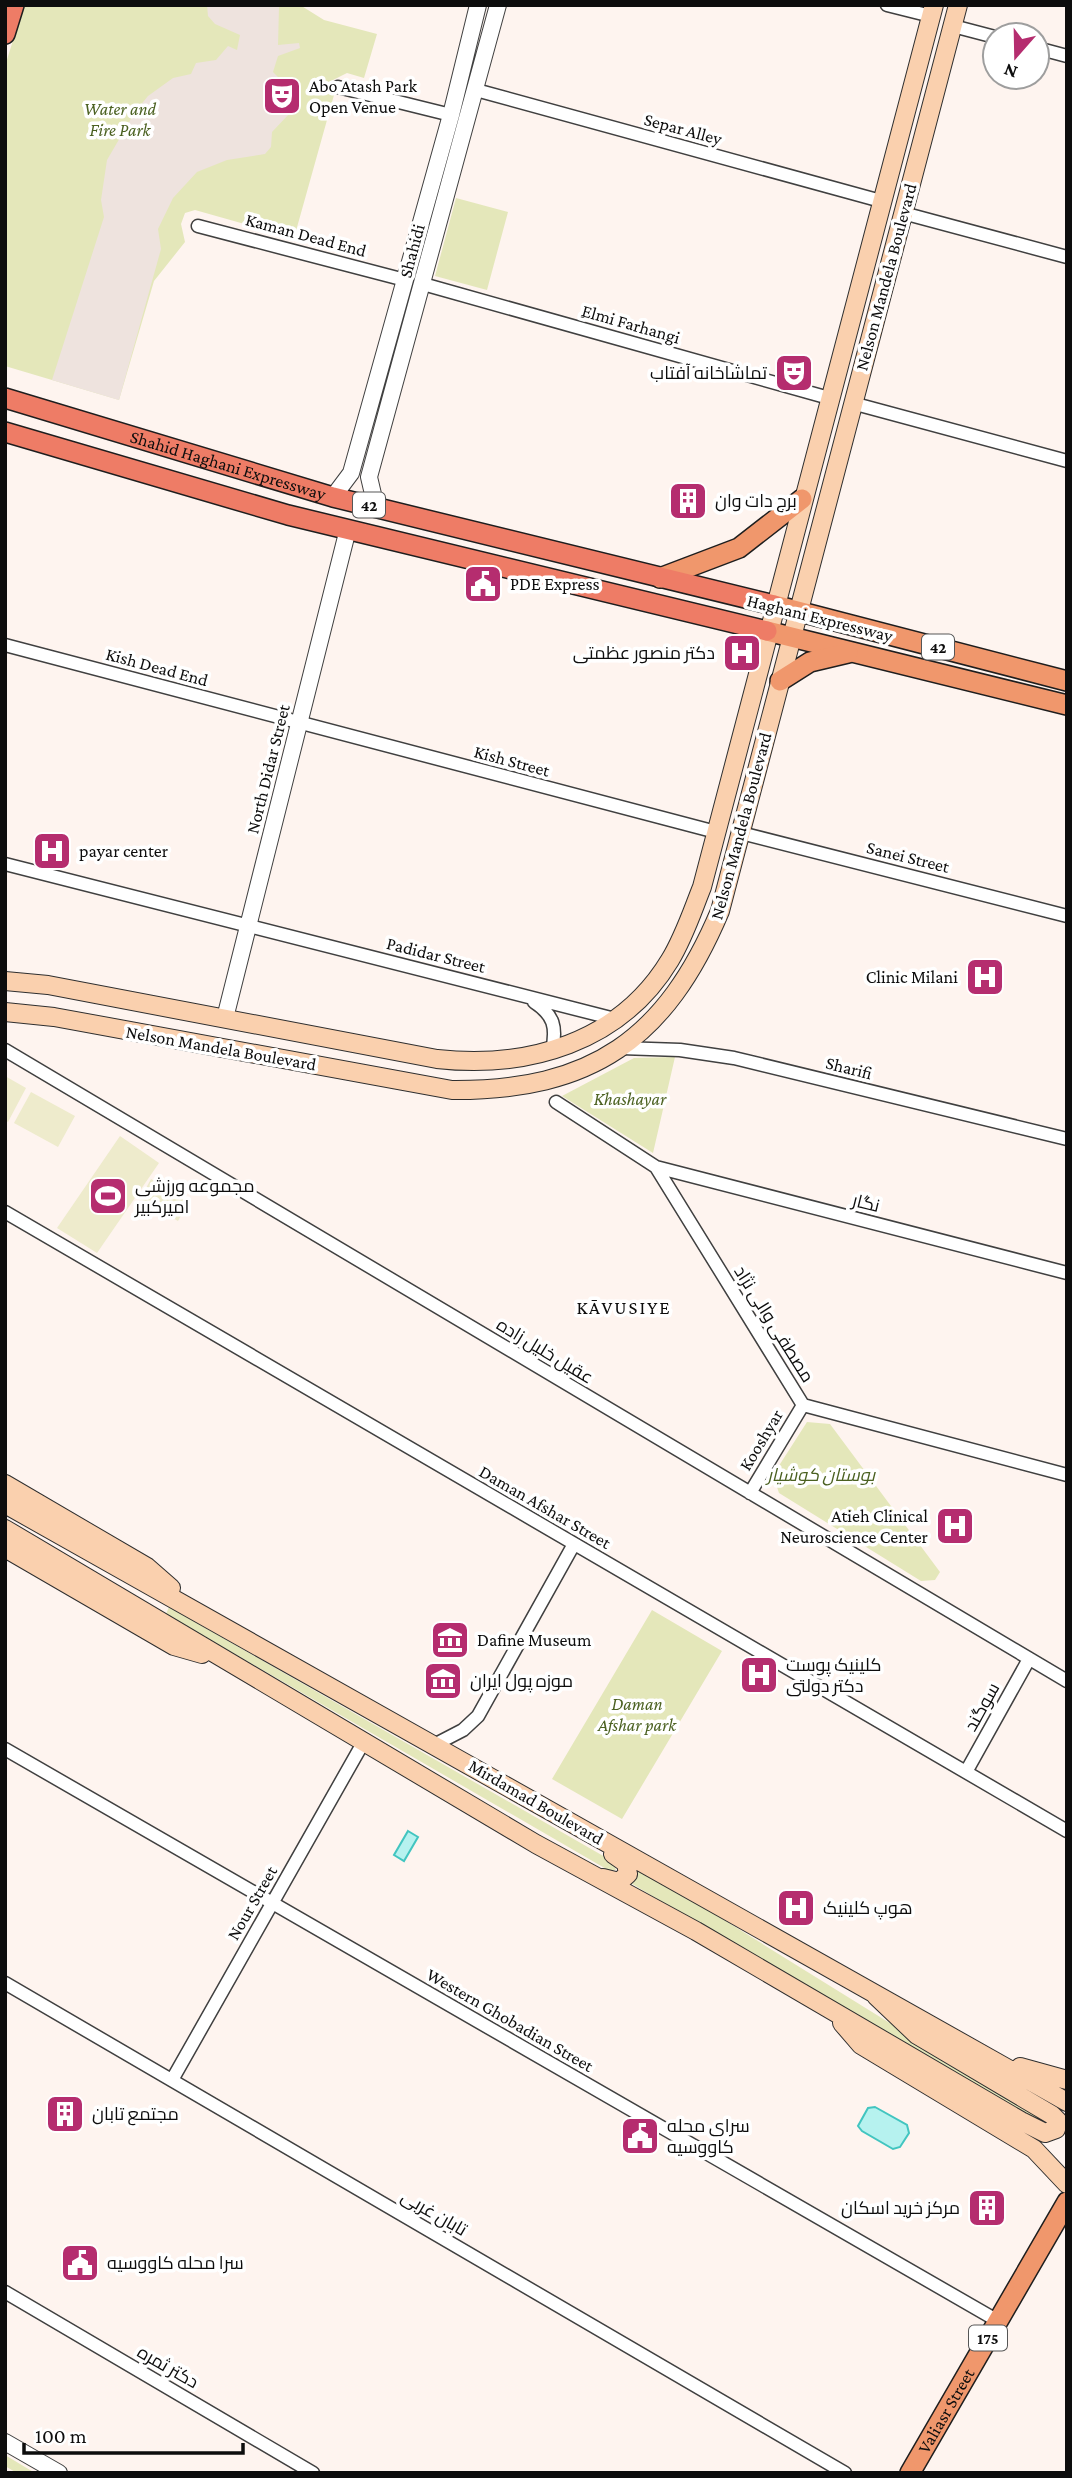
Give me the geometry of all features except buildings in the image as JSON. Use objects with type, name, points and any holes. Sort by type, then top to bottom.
[{"type":"highway","points":[[5,34],[14,5]]},
{"type":"highway","name":"Shahid Haghani Expressway","points":[[5,398],[333,497],[774,606]]},
{"type":"highway","name":"Shahid Haghani Expressway","points":[[5,432],[101,462],[348,529],[767,631]]},
{"type":"main road","name":"Nelson Mandela Boulevard","points":[[5,1012],[54,1017],[452,1090],[509,1089],[542,1083],[587,1068],[621,1048],[659,1014],[690,973],[720,911],[958,5]]},
{"type":"main road","name":"Nelson Mandela Boulevard","points":[[5,981],[48,985],[461,1062],[518,1060],[552,1051],[615,1018],[638,999],[669,962],[684,935],[702,887],[761,652],[932,11]]},
{"type":"main road","points":[[660,578],[739,548],[802,499]]},
{"type":"main road","name":"Haghani Expressway","points":[[774,606],[1067,681]]},
{"type":"main road","name":"Haghani Expressway","points":[[767,631],[1067,705]]},
{"type":"main road","points":[[780,681],[810,662],[856,652]]},
{"type":"main road","points":[[5,1483],[147,1567],[194,1609]]},
{"type":"main road","name":"Mirdamad Boulevard","points":[[5,1504],[329,1687],[436,1744],[1067,2102]]},
{"type":"main road","name":"Mirdamad Boulevard","points":[[5,1529],[363,1743],[1021,2121],[1045,2133],[1056,2129],[1058,2122],[1052,2115],[917,2035],[876,1996]]},
{"type":"main road","points":[[5,1548],[174,1646],[231,1663]]},
{"type":"main road","points":[[583,1829],[626,1863],[628,1870],[619,1882],[590,1874]]},
{"type":"main road","points":[[830,2010],[861,2045],[1034,2149],[1067,2184]]},
{"type":"main road","points":[[994,2059],[1067,2080]]},
{"type":"main road","name":"Valiasr Street","points":[[910,2473],[1067,2202]]},
{"type":"street","name":"Shahidi","points":[[333,497],[351,473],[459,86],[478,5]]},
{"type":"street","name":"Shahidi","points":[[376,507],[369,477],[424,284],[498,5]]},
{"type":"street","points":[[887,5],[932,11]]},
{"type":"street","points":[[953,26],[981,33]]},
{"type":"street","points":[[459,86],[476,90]]},
{"type":"street","points":[[338,87],[468,120]]},
{"type":"street","name":"Separ Alley","points":[[476,90],[881,201]]},
{"type":"street","points":[[903,213],[1067,257]]},
{"type":"street","name":"Kaman Dead End","points":[[198,226],[405,280]]},
{"type":"street","points":[[405,280],[424,284]]},
{"type":"street","name":"ٍElmi Farhangi","points":[[424,284],[829,398]]},
{"type":"street","points":[[852,403],[1067,461]]},
{"type":"street","name":"North Didar Street","points":[[225,1018],[348,529]]},
{"type":"street","name":"Kish Dead End","points":[[5,645],[299,723]]},
{"type":"street","name":"Kish Street","points":[[299,723],[716,832]]},
{"type":"street","name":"Sanei Street","points":[[741,833],[1067,916]]},
{"type":"street","name":"Padidar Street","points":[[5,864],[615,1018]]},
{"type":"street","points":[[525,996],[552,1017],[555,1028],[552,1051]]},
{"type":"street","name":"Sharifi","points":[[621,1048],[680,1050],[734,1058],[1067,1139]]},
{"type":"street","name":"عقیل خلیل زاده","points":[[5,1050],[1067,1681]]},
{"type":"street","name":"مصطفی والی نژاد","points":[[556,1102],[656,1167],[803,1405],[1067,1475]]},
{"type":"street","name":"نگار","points":[[656,1167],[1067,1273]]},
{"type":"street","name":"Daman Afshar Street","points":[[5,1212],[1067,1831]]},
{"type":"street","name":"Kooshyar","points":[[750,1493],[803,1405]]},
{"type":"street","points":[[436,1744],[463,1730],[478,1716],[574,1544]]},
{"type":"street","name":"سوگند","points":[[966,1772],[1029,1659]]},
{"type":"street","name":"Nour Street","points":[[172,2080],[363,1743]]},
{"type":"street","name":"Western Ghobadian Street","points":[[5,1749],[998,2321]]},
{"type":"street","name":"تابان غربی","points":[[5,1983],[845,2473]]},
{"type":"street","name":"دکتر ثمره","points":[[5,2292],[313,2473]]},
{"type":"street","points":[[5,2442],[59,2473]]},
{"type":"green space","name":"Water and Fire Park","points":[[24,5],[300,5],[324,20],[377,34],[364,78],[347,73],[329,82],[334,95],[294,238],[195,210],[185,213],[181,224],[185,242],[154,281],[119,400],[5,366],[5,66]]},
{"type":"green space","points":[[456,198],[508,212],[487,290],[435,276]]},
{"type":"green space","name":"Khashayar","points":[[675,1057],[653,1153],[562,1096],[634,1058]]},
{"type":"green space","name":"بوستان کوشیار","points":[[807,1422],[830,1424],[940,1572],[935,1580],[921,1581],[779,1493],[773,1475]]},
{"type":"green space","points":[[169,1607],[612,1861],[616,1870],[608,1870],[166,1614]]},
{"type":"green space","name":"Daman Afshar park","points":[[652,1610],[722,1651],[622,1819],[552,1779]]},
{"type":"green space","points":[[637,1866],[1046,2120],[1047,2124],[1036,2126],[629,1882],[637,1874]]},
{"type":"green space","points":[[5,2455],[35,2473],[17,2473],[5,2466]]},
{"type":"shaded area","points":[[207,5],[279,7],[278,45],[299,43],[300,48],[278,56],[273,72],[285,84],[290,95],[292,105],[289,114],[272,132],[271,147],[265,154],[227,160],[197,172],[173,198],[158,229],[161,249],[119,400],[52,380],[104,217],[101,200],[107,160],[135,112],[148,96],[173,78],[191,74],[196,63],[216,60],[228,46],[237,50],[240,35],[215,24],[208,16]]},
{"type":"shaded area","points":[[5,1076],[26,1088],[8,1122],[5,1120]]},
{"type":"shaded area","points":[[31,1092],[75,1116],[58,1147],[14,1123]]},
{"type":"shaded area","name":"مجموعه ورزشی امیرکبیر","points":[[120,1136],[159,1163],[97,1253],[57,1228]]},
{"type":"shaded area","points":[[151,1179],[189,1201],[178,1221],[140,1199]]},
{"type":"water","points":[[408,1831],[418,1837],[404,1861],[394,1855]]},
{"type":"water","points":[[875,2107],[907,2125],[909,2133],[900,2147],[893,2149],[858,2126],[868,2108]]},
{"type":"place","name":"Abo Atash Park Open Venue","points":[[282,96]]},
{"type":"place","name":"تماشاخانه آفتاب","points":[[794,373]]},
{"type":"place","name":"برج دات وان","points":[[688,501]]},
{"type":"place","name":"PDE Express","points":[[483,584]]},
{"type":"place","name":"دکتر منصور عظمتی","points":[[742,653]]},
{"type":"place","name":"payar center","points":[[52,851]]},
{"type":"place","name":"Clinic Milani","points":[[985,977]]},
{"type":"place","name":"مجموعه ورزشی امیرکبیر","points":[[108,1196]]},
{"type":"place","name":"Atieh Clinical Neuroscience Center","points":[[955,1526]]},
{"type":"place","name":"Dafine Museum","points":[[450,1640]]},
{"type":"place","name":"کلینیک پوست دکتر دولتى","points":[[759,1675]]},
{"type":"place","name":"موزه پول ایران","points":[[443,1681]]},
{"type":"place","name":"هوپ کلینیک","points":[[796,1908]]},
{"type":"place","name":"مجتمع تابان","points":[[65,2114]]},
{"type":"place","name":"سرای محله کاووسیه","points":[[640,2136]]},
{"type":"place","name":"مرکز خرید اسکان","points":[[987,2208]]},
{"type":"place","name":"سرا محله کاووسیه","points":[[80,2263]]},
{"type":"district","name":"KĀVUSIYE","points":[[624,1307]]}]
